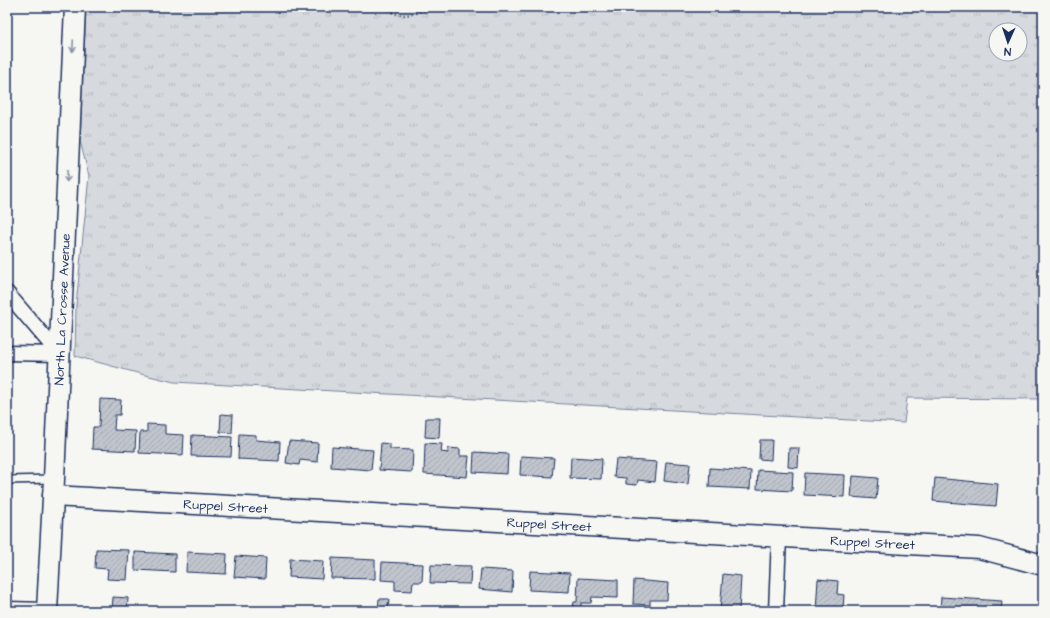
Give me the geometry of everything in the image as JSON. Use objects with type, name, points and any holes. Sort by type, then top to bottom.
[{"type":"street","name":"North La Crosse Avenue","points":[[47,610],[54,488],[75,7]]},
{"type":"street","points":[[7,293],[59,354]]},
{"type":"street","points":[[7,353],[59,354]]},
{"type":"street","name":"Ruppel Street","points":[[54,488],[779,538],[979,548],[1043,565]]},
{"type":"street","points":[[776,611],[779,538]]},
{"type":"street","points":[[7,609],[47,610]]},
{"type":"lane","points":[[7,480],[54,488]]},
{"type":"path","points":[[386,7],[394,13],[409,15],[419,13],[431,7]]},
{"type":"green space","points":[[86,7],[1043,7],[1043,399],[907,398],[904,423],[174,382],[75,356],[76,305],[89,176],[80,141]]},
{"type":"building","points":[[100,399],[121,400],[120,415],[115,415],[114,430],[136,431],[135,451],[92,449],[93,427],[99,427]]},
{"type":"building","points":[[221,414],[233,415],[232,433],[220,432]]},
{"type":"building","points":[[426,418],[440,418],[439,438],[425,437]]},
{"type":"building","points":[[147,424],[165,425],[165,434],[184,435],[183,455],[139,453],[140,432],[147,432]]},
{"type":"building","points":[[239,434],[256,435],[256,440],[280,442],[279,461],[238,459]]},
{"type":"building","points":[[192,435],[232,437],[231,457],[191,456]]},
{"type":"building","points":[[760,440],[772,440],[771,460],[759,459]]},
{"type":"building","points":[[289,441],[318,443],[317,462],[300,460],[299,465],[286,463]]},
{"type":"building","points":[[381,443],[390,444],[390,449],[413,450],[412,472],[379,470]]},
{"type":"building","points":[[425,443],[442,444],[441,452],[448,453],[448,448],[460,449],[460,456],[469,456],[467,477],[424,474]]},
{"type":"building","points":[[332,447],[373,450],[371,470],[331,467]]},
{"type":"building","points":[[789,448],[799,448],[798,468],[788,467]]},
{"type":"building","points":[[474,452],[508,454],[507,474],[473,472]]},
{"type":"building","points":[[521,456],[554,458],[552,477],[520,475]]},
{"type":"building","points":[[571,457],[602,459],[601,479],[570,478]]},
{"type":"building","points":[[616,459],[657,462],[655,482],[638,480],[637,485],[626,484],[626,478],[614,477]]},
{"type":"building","points":[[666,462],[690,464],[688,484],[664,481]]},
{"type":"building","points":[[710,468],[751,471],[750,489],[709,487]]},
{"type":"building","points":[[758,470],[793,472],[792,491],[757,489]]},
{"type":"building","points":[[805,473],[845,475],[844,497],[804,495]]},
{"type":"building","points":[[853,476],[878,478],[876,499],[851,497]]},
{"type":"building","points":[[935,478],[998,484],[996,506],[933,501]]},
{"type":"building","points":[[96,549],[129,550],[127,580],[107,579],[108,569],[95,568]]},
{"type":"building","points":[[135,552],[175,554],[175,572],[135,570]]},
{"type":"building","points":[[187,552],[227,554],[226,574],[186,572]]},
{"type":"building","points":[[236,556],[266,558],[265,579],[234,577]]},
{"type":"building","points":[[332,558],[375,560],[375,579],[331,578]]},
{"type":"building","points":[[290,559],[323,561],[322,579],[289,577]]},
{"type":"building","points":[[382,562],[423,564],[422,582],[413,582],[412,591],[395,590],[395,581],[381,580]]},
{"type":"building","points":[[431,565],[471,566],[470,584],[430,583]]},
{"type":"building","points":[[481,569],[513,571],[512,592],[479,589]]},
{"type":"building","points":[[530,571],[570,573],[569,592],[529,590]]},
{"type":"building","points":[[723,574],[741,576],[739,611],[720,611]]},
{"type":"building","points":[[578,578],[618,580],[618,598],[592,597],[591,603],[581,603],[581,608],[573,607],[574,602],[577,602]]},
{"type":"building","points":[[818,579],[838,581],[837,594],[844,595],[843,609],[835,608],[835,611],[816,611]]},
{"type":"building","points":[[634,580],[668,583],[667,600],[650,600],[650,605],[633,604]]},
{"type":"building","points":[[113,597],[128,598],[127,611],[112,611]]},
{"type":"building","points":[[941,597],[1002,601],[1001,611],[940,611]]},
{"type":"building","points":[[379,599],[389,599],[388,611],[378,611]]},
{"type":"building","points":[[861,608],[882,609],[882,611],[860,611]]}]
